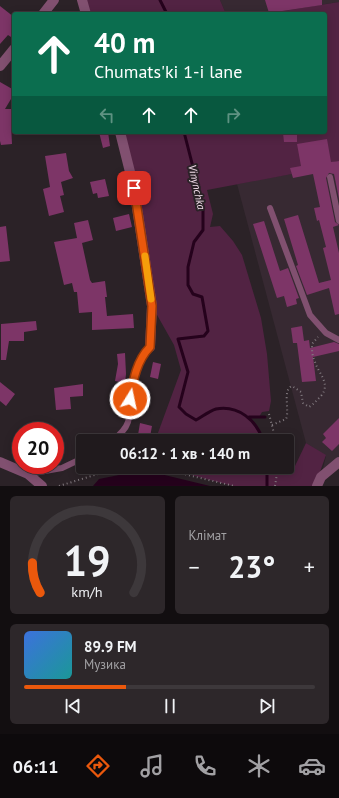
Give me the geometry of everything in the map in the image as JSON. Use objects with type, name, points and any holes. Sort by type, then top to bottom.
[{"type":"street","points":[[45,12],[54,0]]},
{"type":"street","points":[[82,0],[85,12]]},
{"type":"street","points":[[0,66],[12,51]]},
{"type":"street","points":[[120,134],[134,188],[152,306],[150,347]]},
{"type":"street","points":[[0,462],[12,467]]},
{"type":"street","points":[[317,486],[321,477],[339,462]]},
{"type":"street","points":[[28,474],[42,486]]},
{"type":"lane","points":[[330,177],[339,221]]},
{"type":"lane","points":[[270,208],[310,315],[326,333],[339,340]]},
{"type":"lane","points":[[121,434],[128,423],[133,384],[142,355],[150,347]]},
{"type":"lane","points":[[64,467],[76,461]]},
{"type":"path","points":[[272,425],[286,419],[289,413],[287,391],[289,387],[296,387],[301,392],[303,403],[309,407],[324,392],[326,386],[314,362],[312,344],[314,340],[326,333]]},
{"type":"path","points":[[269,414],[274,434]]},
{"type":"path","points":[[59,486],[98,474]]},
{"type":"path","points":[[183,474],[234,486]]},
{"type":"path","points":[[275,486],[277,474]]},
{"type":"shaded area","points":[[82,0],[220,0],[225,12],[85,12]]},
{"type":"shaded area","points":[[220,0],[339,0],[339,2],[276,12],[225,12]]},
{"type":"shaded area","points":[[339,2],[339,161],[291,169],[292,174],[207,190],[213,214],[210,227],[220,226],[233,241],[242,255],[261,318],[267,354],[271,401],[269,411],[262,412],[259,417],[248,416],[261,434],[158,434],[181,370],[174,345],[152,306],[120,134],[327,134],[327,12],[276,12]]},
{"type":"shaded area","points":[[339,161],[339,462],[321,477],[326,456],[306,443],[237,184],[291,174],[290,168],[313,166]]},
{"type":"shaded area","points":[[306,443],[326,455],[315,486],[233,486],[187,474],[294,474],[295,466]]},
{"type":"shaded area","points":[[124,474],[160,474],[210,486],[93,486],[99,479]]},
{"type":"building","points":[[265,0],[322,0],[322,5],[269,12]]},
{"type":"building","points":[[0,6],[12,15],[12,36],[11,37],[8,35],[0,44]]},
{"type":"building","points":[[0,82],[12,89],[12,97],[5,109],[12,109],[12,144],[1,145]]},
{"type":"building","points":[[100,134],[108,134],[110,146],[103,148]]},
{"type":"building","points":[[283,134],[297,134],[297,142],[284,142]]},
{"type":"building","points":[[327,139],[331,162],[339,161],[339,199],[334,174],[329,173],[326,178],[335,222],[339,225],[333,227],[339,253],[339,314],[335,315],[329,288],[307,295],[296,266],[298,265],[284,219],[298,215],[319,283],[331,280],[323,248],[326,247],[319,220],[317,221],[314,208],[320,207],[313,174],[293,178],[290,168],[301,166],[297,144]]},
{"type":"building","points":[[66,153],[69,171],[73,178],[61,182],[64,195],[60,196],[64,212],[49,216],[43,189],[50,187],[45,156]]},
{"type":"building","points":[[105,179],[109,196],[98,198],[97,193],[93,194],[90,182]]},
{"type":"building","points":[[129,214],[132,227],[116,231],[113,218]]},
{"type":"building","points":[[88,220],[93,240],[82,243],[90,280],[92,283],[105,281],[107,316],[133,314],[134,328],[92,330],[92,312],[79,313],[77,292],[74,292],[72,283],[64,285],[54,242],[77,238],[74,223]]},
{"type":"building","points":[[264,221],[280,271],[288,268],[299,298],[296,299],[297,304],[287,307],[284,296],[277,298],[253,224]]},
{"type":"building","points":[[6,226],[10,261],[0,262],[0,227]]},
{"type":"building","points":[[36,321],[37,330],[24,332],[24,341],[9,341],[6,360],[1,360],[1,324]]},
{"type":"building","points":[[302,326],[304,341],[309,340],[310,348],[334,342],[339,344],[339,351],[313,357],[316,381],[302,382],[297,343],[293,343],[291,328]]},
{"type":"building","points":[[125,353],[125,383],[115,381],[118,364],[117,354]]},
{"type":"building","points":[[153,362],[161,364],[158,379],[150,377]]},
{"type":"building","points":[[0,382],[15,394],[6,406],[0,401]]},
{"type":"building","points":[[83,384],[83,396],[70,397],[71,409],[56,410],[54,388]]},
{"type":"building","points":[[339,418],[339,444],[332,451],[322,442],[326,438],[323,434]]},
{"type":"building","points":[[140,423],[152,426],[151,434],[138,434]]},
{"type":"waterway","name":"Vinynchka","points":[[160,0],[166,12]]},
{"type":"waterway","name":"Vinynchka","points":[[185,134],[203,206],[203,230],[194,242],[188,267],[188,285],[193,294],[202,297],[208,331],[204,336],[178,339],[188,372],[179,407],[186,414],[196,420],[216,409],[232,409],[246,416],[260,434]]},
{"type":"waterway","points":[[249,417],[265,417]]},
{"type":"waterway","name":"Vinynchka","points":[[267,474],[267,486]]},
{"type":"slow traffic","points":[[145,256],[151,299]]},
{"type":"route","points":[[130,399],[142,355],[150,347],[152,337],[152,306],[134,188]]}]
